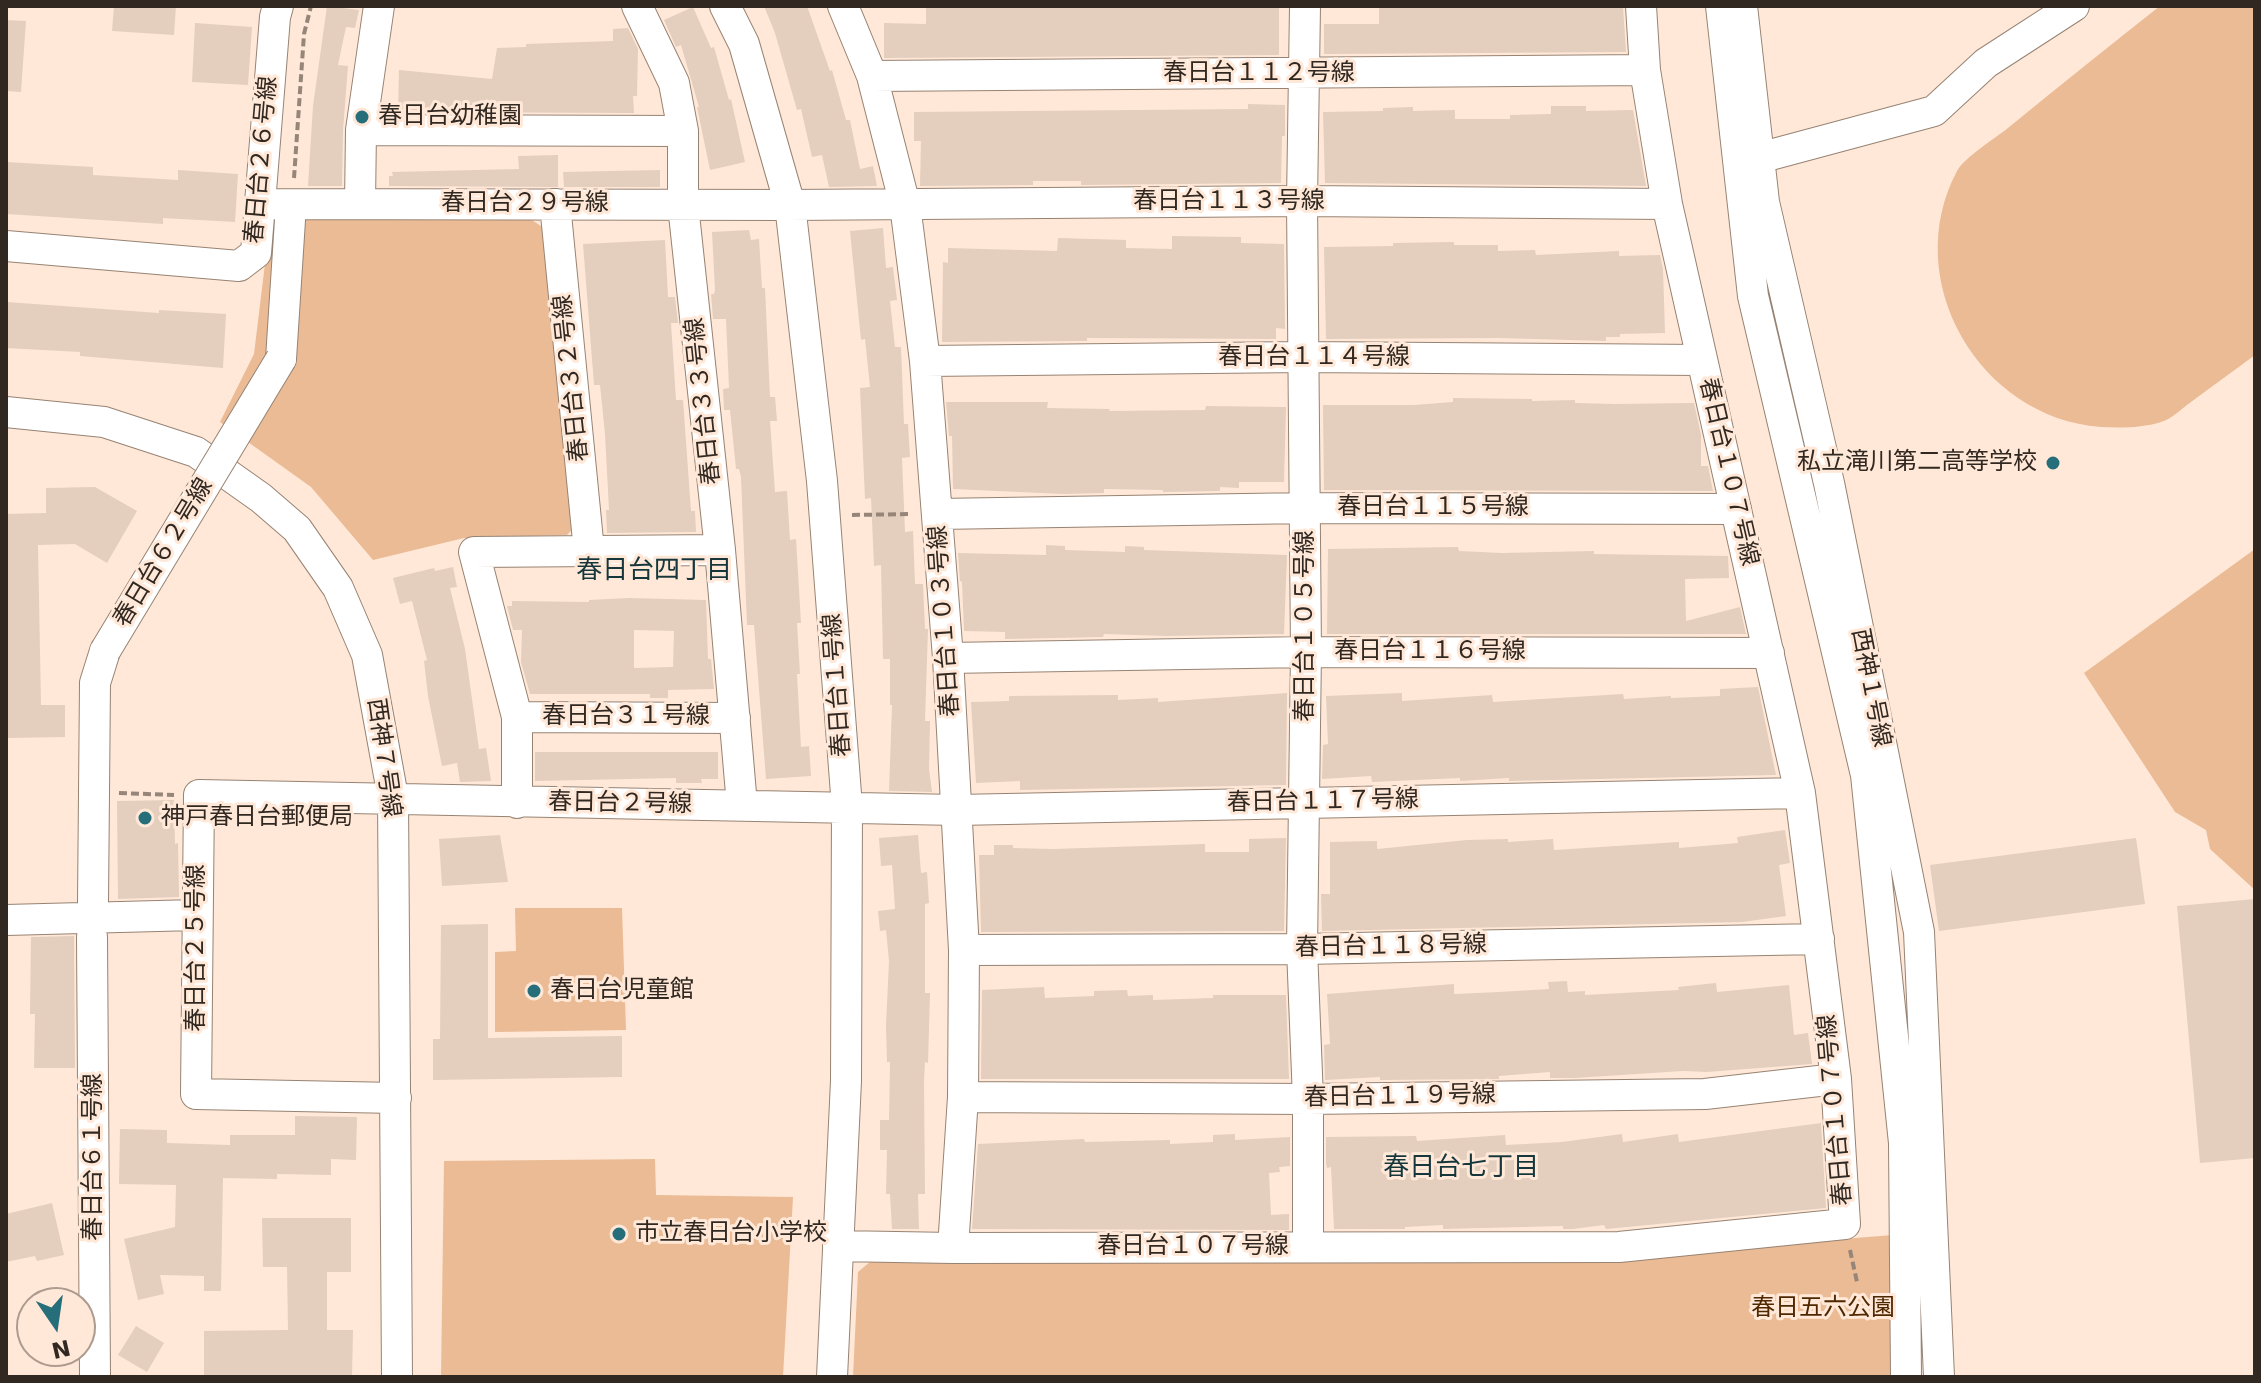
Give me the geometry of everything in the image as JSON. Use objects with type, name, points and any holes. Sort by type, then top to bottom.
[{"type":"street","points":[[360,203],[361,130],[379,6]]},
{"type":"street","name":"春日台３３号線","points":[[637,6],[674,83],[683,131],[683,205],[720,550],[742,805]]},
{"type":"street","name":"春日台１号線","points":[[725,6],[744,44],[790,205],[824,515],[847,807],[846,1081],[832,1377]]},
{"type":"street","name":"春日台１０３号線","points":[[843,6],[872,76],[905,205],[925,361],[948,658],[964,950],[963,1097],[953,1248]]},
{"type":"street","name":"春日台１０５号線","points":[[1305,6],[1302,201],[1306,802],[1302,949],[1308,1099],[1308,1246]]},
{"type":"street","name":"春日台１０７号線","points":[[838,1246],[1619,1247],[1845,1224],[1836,1079],[1800,793],[1667,204],[1645,70],[1641,6]]},
{"type":"street","name":"西神１号線","points":[[1721,6],[1753,296],[1866,775],[1904,1143],[1906,1377]]},
{"type":"street","name":"西神１号線","points":[[1742,6],[1764,202],[1829,483],[1919,932],[1939,1377]]},
{"type":"street","points":[[1759,158],[1934,111],[1986,63],[2074,6]]},
{"type":"street","name":"春日台２６号線","points":[[6,246],[239,266],[256,253],[271,10]]},
{"type":"street","name":"春日台１１２号線","points":[[872,76],[1645,70]]},
{"type":"street","points":[[361,130],[683,131]]},
{"type":"street","name":"春日台１１３号線","points":[[790,205],[1302,201],[1667,204]]},
{"type":"street","name":"春日台２９号線","points":[[260,204],[291,211],[360,203],[790,205]]},
{"type":"street","name":"春日台３２号線","points":[[555,204],[589,551]]},
{"type":"street","name":"春日台６２号線","points":[[93,902],[95,683],[105,651],[281,359],[291,211]]},
{"type":"street","name":"春日台１１４号線","points":[[925,361],[1303,357],[1702,360]]},
{"type":"street","name":"西神７号線","points":[[6,412],[104,422],[196,452],[261,498],[297,529],[338,588],[367,655],[393,797],[397,1377]]},
{"type":"street","name":"春日台１１５号線","points":[[938,514],[1306,508],[1736,509]]},
{"type":"street","points":[[517,803],[517,717],[474,552],[720,550]]},
{"type":"street","name":"春日台１１６号線","points":[[948,658],[1306,652],[1769,653]]},
{"type":"street","name":"春日台３１号線","points":[[517,717],[735,718]]},
{"type":"street","name":"春日台１１７号線","points":[[847,807],[957,810],[1800,793]]},
{"type":"street","points":[[199,795],[393,797]]},
{"type":"street","name":"春日台２５号線","points":[[199,795],[196,1094],[396,1098]]},
{"type":"street","name":"春日台２号線","points":[[393,797],[517,803],[847,807]]},
{"type":"street","points":[[6,920],[196,915]]},
{"type":"street","name":"春日台６１号線","points":[[92,937],[95,1377]]},
{"type":"street","name":"春日台１１８号線","points":[[964,950],[1302,949],[1819,939]]},
{"type":"street","name":"春日台１１９号線","points":[[963,1097],[1308,1099],[1705,1094],[1836,1079]]},
{"type":"path","points":[[291,211],[304,34],[311,6]]},
{"type":"path","points":[[824,515],[938,514]]},
{"type":"path","points":[[93,793],[199,795]]},
{"type":"path","points":[[1845,1224],[1857,1282]]},
{"type":"green space","points":[[2160,6],[2255,6],[2255,355],[2165,421],[2139,426],[2101,427],[2057,418],[2019,399],[1987,371],[1962,336],[1945,298],[1938,256],[1942,213],[1957,171],[1966,160]]},
{"type":"green space","points":[[529,218],[551,233],[576,525],[567,535],[464,538],[373,560],[311,487],[220,422],[254,354],[269,231],[280,220]]},
{"type":"green space","points":[[2255,549],[2255,890],[2210,849],[2206,830],[2175,812],[2084,673]]},
{"type":"green space","points":[[515,908],[622,908],[626,1030],[495,1032],[495,952],[516,951]]},
{"type":"green space","name":"市立春日台小学校","points":[[655,1159],[656,1195],[793,1197],[783,1377],[441,1377],[444,1161]]},
{"type":"green space","name":"春日五六公園","points":[[1893,1235],[1890,1377],[853,1377],[858,1272],[871,1261],[1580,1260]]},
{"type":"building","points":[[114,6],[176,6],[174,35],[112,31]]},
{"type":"building","points":[[327,6],[359,10],[355,28],[346,27],[338,65],[348,66],[342,186],[308,186],[313,106]]},
{"type":"building","points":[[764,6],[807,6],[832,70],[846,120],[850,120],[860,169],[873,166],[877,186],[829,187],[822,155],[812,157],[801,109],[797,110]]},
{"type":"building","points":[[926,6],[1279,6],[1279,55],[884,58],[884,23],[926,24]]},
{"type":"building","points":[[1379,6],[1623,6],[1626,52],[1324,54],[1324,24],[1379,24]]},
{"type":"building","points":[[693,7],[711,48],[714,47],[731,99],[745,162],[710,170],[699,107],[681,45],[676,47],[664,20]]},
{"type":"building","points":[[6,20],[26,21],[21,92],[6,91]]},
{"type":"building","points":[[195,23],[252,27],[248,85],[192,82]]},
{"type":"building","points":[[628,28],[638,49],[634,113],[398,112],[399,70],[492,79],[497,48],[613,41],[613,29]]},
{"type":"building","points":[[1248,104],[1285,105],[1281,183],[1081,185],[1081,181],[1033,181],[1033,185],[920,186],[921,141],[914,141],[914,112],[1248,109]]},
{"type":"building","points":[[1551,106],[1586,106],[1586,111],[1633,110],[1646,186],[1325,183],[1323,112],[1413,107],[1413,111],[1455,110],[1455,119],[1510,119],[1510,115],[1551,114]]},
{"type":"building","points":[[558,155],[558,187],[389,186],[392,172],[519,169],[518,156]]},
{"type":"building","points":[[6,162],[93,167],[93,175],[178,180],[178,170],[238,174],[235,222],[163,218],[163,224],[6,214]]},
{"type":"building","points":[[660,170],[660,187],[564,187],[563,172]]},
{"type":"building","points":[[883,228],[886,268],[893,267],[897,300],[890,301],[895,347],[901,347],[904,424],[908,424],[910,457],[902,458],[905,532],[913,531],[915,584],[923,584],[925,629],[928,629],[925,721],[930,721],[932,792],[889,791],[890,659],[883,659],[881,565],[874,566],[871,498],[865,499],[860,388],[870,387],[865,339],[861,340],[850,231]]},
{"type":"building","points":[[749,230],[751,240],[759,239],[762,288],[765,288],[770,397],[775,397],[777,421],[770,421],[775,492],[787,491],[790,540],[796,539],[801,623],[797,623],[800,674],[797,674],[801,747],[809,746],[811,776],[766,779],[754,625],[747,625],[741,477],[739,469],[736,469],[730,410],[724,410],[723,389],[729,388],[726,319],[713,319],[711,294],[715,290],[712,232]]},
{"type":"building","points":[[1172,236],[1241,237],[1241,243],[1284,244],[1285,329],[1276,328],[1276,339],[1087,338],[1087,341],[942,342],[943,262],[948,263],[948,248],[1057,251],[1058,238],[1126,240],[1126,248],[1172,249]]},
{"type":"building","points":[[665,240],[668,297],[675,297],[678,323],[671,323],[676,400],[683,400],[691,511],[695,511],[696,532],[607,533],[606,510],[609,510],[605,434],[600,385],[594,385],[583,244]]},
{"type":"building","points":[[1454,242],[1454,245],[1498,245],[1498,251],[1535,250],[1536,255],[1619,251],[1619,256],[1660,255],[1665,333],[1620,334],[1620,337],[1606,337],[1606,341],[1326,339],[1324,247]]},
{"type":"building","points":[[7,302],[159,313],[159,310],[226,314],[223,368],[80,356],[80,352],[6,348]]},
{"type":"building","points":[[1453,398],[1575,400],[1575,403],[1615,404],[1694,403],[1701,435],[1701,466],[1708,466],[1713,491],[1324,490],[1323,405],[1414,405],[1453,402]]},
{"type":"building","points":[[946,402],[1048,402],[1047,408],[1109,411],[1205,410],[1206,406],[1286,407],[1284,482],[1239,482],[1239,488],[1220,487],[1220,491],[1104,489],[1104,493],[1063,494],[953,489],[952,436],[949,436]]},
{"type":"building","points":[[95,487],[137,511],[107,563],[75,544],[38,545],[41,705],[65,705],[65,737],[6,738],[6,514],[46,513],[46,488]]},
{"type":"building","points":[[1046,545],[1065,546],[1065,550],[1125,552],[1125,546],[1144,547],[1144,550],[1287,555],[1284,634],[1104,634],[1103,637],[1005,639],[1005,632],[964,631],[958,553],[1046,555]]},
{"type":"building","points":[[1458,547],[1459,551],[1502,553],[1594,551],[1594,554],[1728,556],[1729,578],[1685,579],[1686,621],[1740,607],[1746,634],[1327,634],[1328,549]]},
{"type":"building","points":[[453,567],[457,587],[450,588],[465,649],[479,749],[486,748],[491,781],[460,782],[457,763],[442,766],[428,696],[424,661],[427,660],[412,601],[400,604],[393,578],[434,568],[435,571]]},
{"type":"building","points":[[706,600],[708,659],[711,659],[714,689],[668,690],[668,698],[650,698],[650,694],[530,694],[521,662],[522,630],[513,630],[507,606],[512,606],[512,601]],"holes":[[[634,630],[674,631],[673,667],[634,668]]]},
{"type":"building","points":[[1758,687],[1776,775],[1509,781],[1509,778],[1460,781],[1460,778],[1372,782],[1371,776],[1322,779],[1323,745],[1328,744],[1326,696],[1402,693],[1402,701],[1492,695],[1493,702],[1623,694],[1624,699],[1720,696],[1720,689]]},
{"type":"building","points":[[1287,693],[1286,785],[1020,790],[1020,781],[976,783],[971,702],[1009,701],[1009,696],[1118,695],[1118,700],[1158,698],[1158,702]]},
{"type":"building","points":[[535,752],[718,752],[718,779],[701,779],[702,783],[676,783],[676,778],[535,781]]},
{"type":"building","points":[[174,800],[179,897],[118,899],[117,801]]},
{"type":"building","points":[[1785,830],[1790,863],[1779,865],[1786,916],[1742,922],[1322,931],[1321,894],[1330,894],[1330,842],[1377,841],[1377,849],[1467,840],[1508,839],[1508,842],[1553,839],[1554,850],[1679,842],[1679,848],[1738,843],[1737,837]]},
{"type":"building","points":[[500,835],[508,882],[442,886],[439,839]]},
{"type":"building","points":[[918,835],[921,873],[927,872],[929,903],[925,904],[925,993],[930,993],[928,1063],[925,1062],[924,1081],[925,1194],[918,1194],[919,1229],[892,1229],[890,1194],[886,1194],[887,1150],[880,1150],[880,1120],[889,1120],[890,1062],[887,1062],[886,1026],[889,961],[886,930],[880,931],[878,911],[895,909],[892,865],[881,866],[879,838]]},
{"type":"building","points":[[1286,838],[1284,931],[981,932],[979,855],[994,855],[994,845],[1053,849],[1205,844],[1205,852],[1249,852],[1249,839]]},
{"type":"building","points":[[2136,838],[2145,904],[1939,931],[1930,865]]},
{"type":"building","points":[[2255,899],[2255,1158],[2200,1163],[2177,906]]},
{"type":"building","points":[[488,924],[488,1038],[622,1036],[622,1077],[433,1080],[433,1039],[440,1039],[441,925]]},
{"type":"building","points":[[74,936],[75,1068],[34,1068],[35,1014],[30,1014],[31,937]]},
{"type":"building","points":[[1567,981],[1568,992],[1585,991],[1585,995],[1679,990],[1678,987],[1716,983],[1717,992],[1789,985],[1794,1035],[1808,1033],[1812,1064],[1575,1078],[1550,1078],[1550,1072],[1499,1076],[1499,1079],[1380,1080],[1380,1077],[1325,1080],[1324,1045],[1330,1044],[1327,994],[1454,984],[1454,994],[1499,992],[1549,989],[1548,982]]},
{"type":"building","points":[[1044,987],[1045,998],[1094,996],[1094,991],[1127,990],[1128,996],[1153,995],[1153,1000],[1213,998],[1213,995],[1286,995],[1289,1079],[981,1079],[982,990]]},
{"type":"building","points":[[295,1116],[357,1117],[356,1160],[331,1159],[331,1175],[277,1174],[277,1179],[223,1178],[221,1291],[204,1291],[204,1276],[160,1275],[164,1294],[138,1300],[124,1239],[175,1227],[176,1185],[119,1184],[120,1129],[167,1130],[167,1143],[230,1145],[230,1135],[295,1135]]},
{"type":"building","points":[[1821,1123],[1826,1208],[1606,1229],[1604,1225],[1573,1229],[1563,1229],[1563,1226],[1443,1229],[1443,1225],[1405,1229],[1334,1229],[1326,1137],[1416,1136],[1417,1141],[1505,1135],[1506,1145],[1622,1134],[1623,1142],[1678,1134],[1679,1142]]},
{"type":"building","points":[[1235,1134],[1235,1140],[1290,1137],[1290,1166],[1279,1167],[1280,1172],[1269,1173],[1271,1215],[1289,1214],[1289,1230],[972,1229],[978,1144],[1084,1139],[1085,1142],[1170,1140],[1170,1144],[1213,1142],[1213,1135]]},
{"type":"building","points":[[52,1203],[64,1255],[37,1261],[35,1256],[6,1262],[6,1214]]},
{"type":"building","points":[[262,1218],[351,1218],[351,1272],[327,1272],[327,1330],[353,1330],[352,1377],[204,1377],[204,1331],[288,1330],[287,1267],[263,1267]]},
{"type":"building","points":[[136,1326],[164,1343],[147,1372],[118,1355]]},
{"type":"place","name":"春日台幼稚園","points":[[362,117]]},
{"type":"place","name":"私立滝川第二高等学校","points":[[2053,463]]},
{"type":"place","name":"神戸春日台郵便局","points":[[145,818]]},
{"type":"place","name":"春日台児童館","points":[[534,991]]},
{"type":"place","name":"市立春日台小学校","points":[[619,1234]]},
{"type":"district","name":"春日台四丁目","points":[[654,571]]},
{"type":"district","name":"春日台七丁目","points":[[1461,1168]]}]
